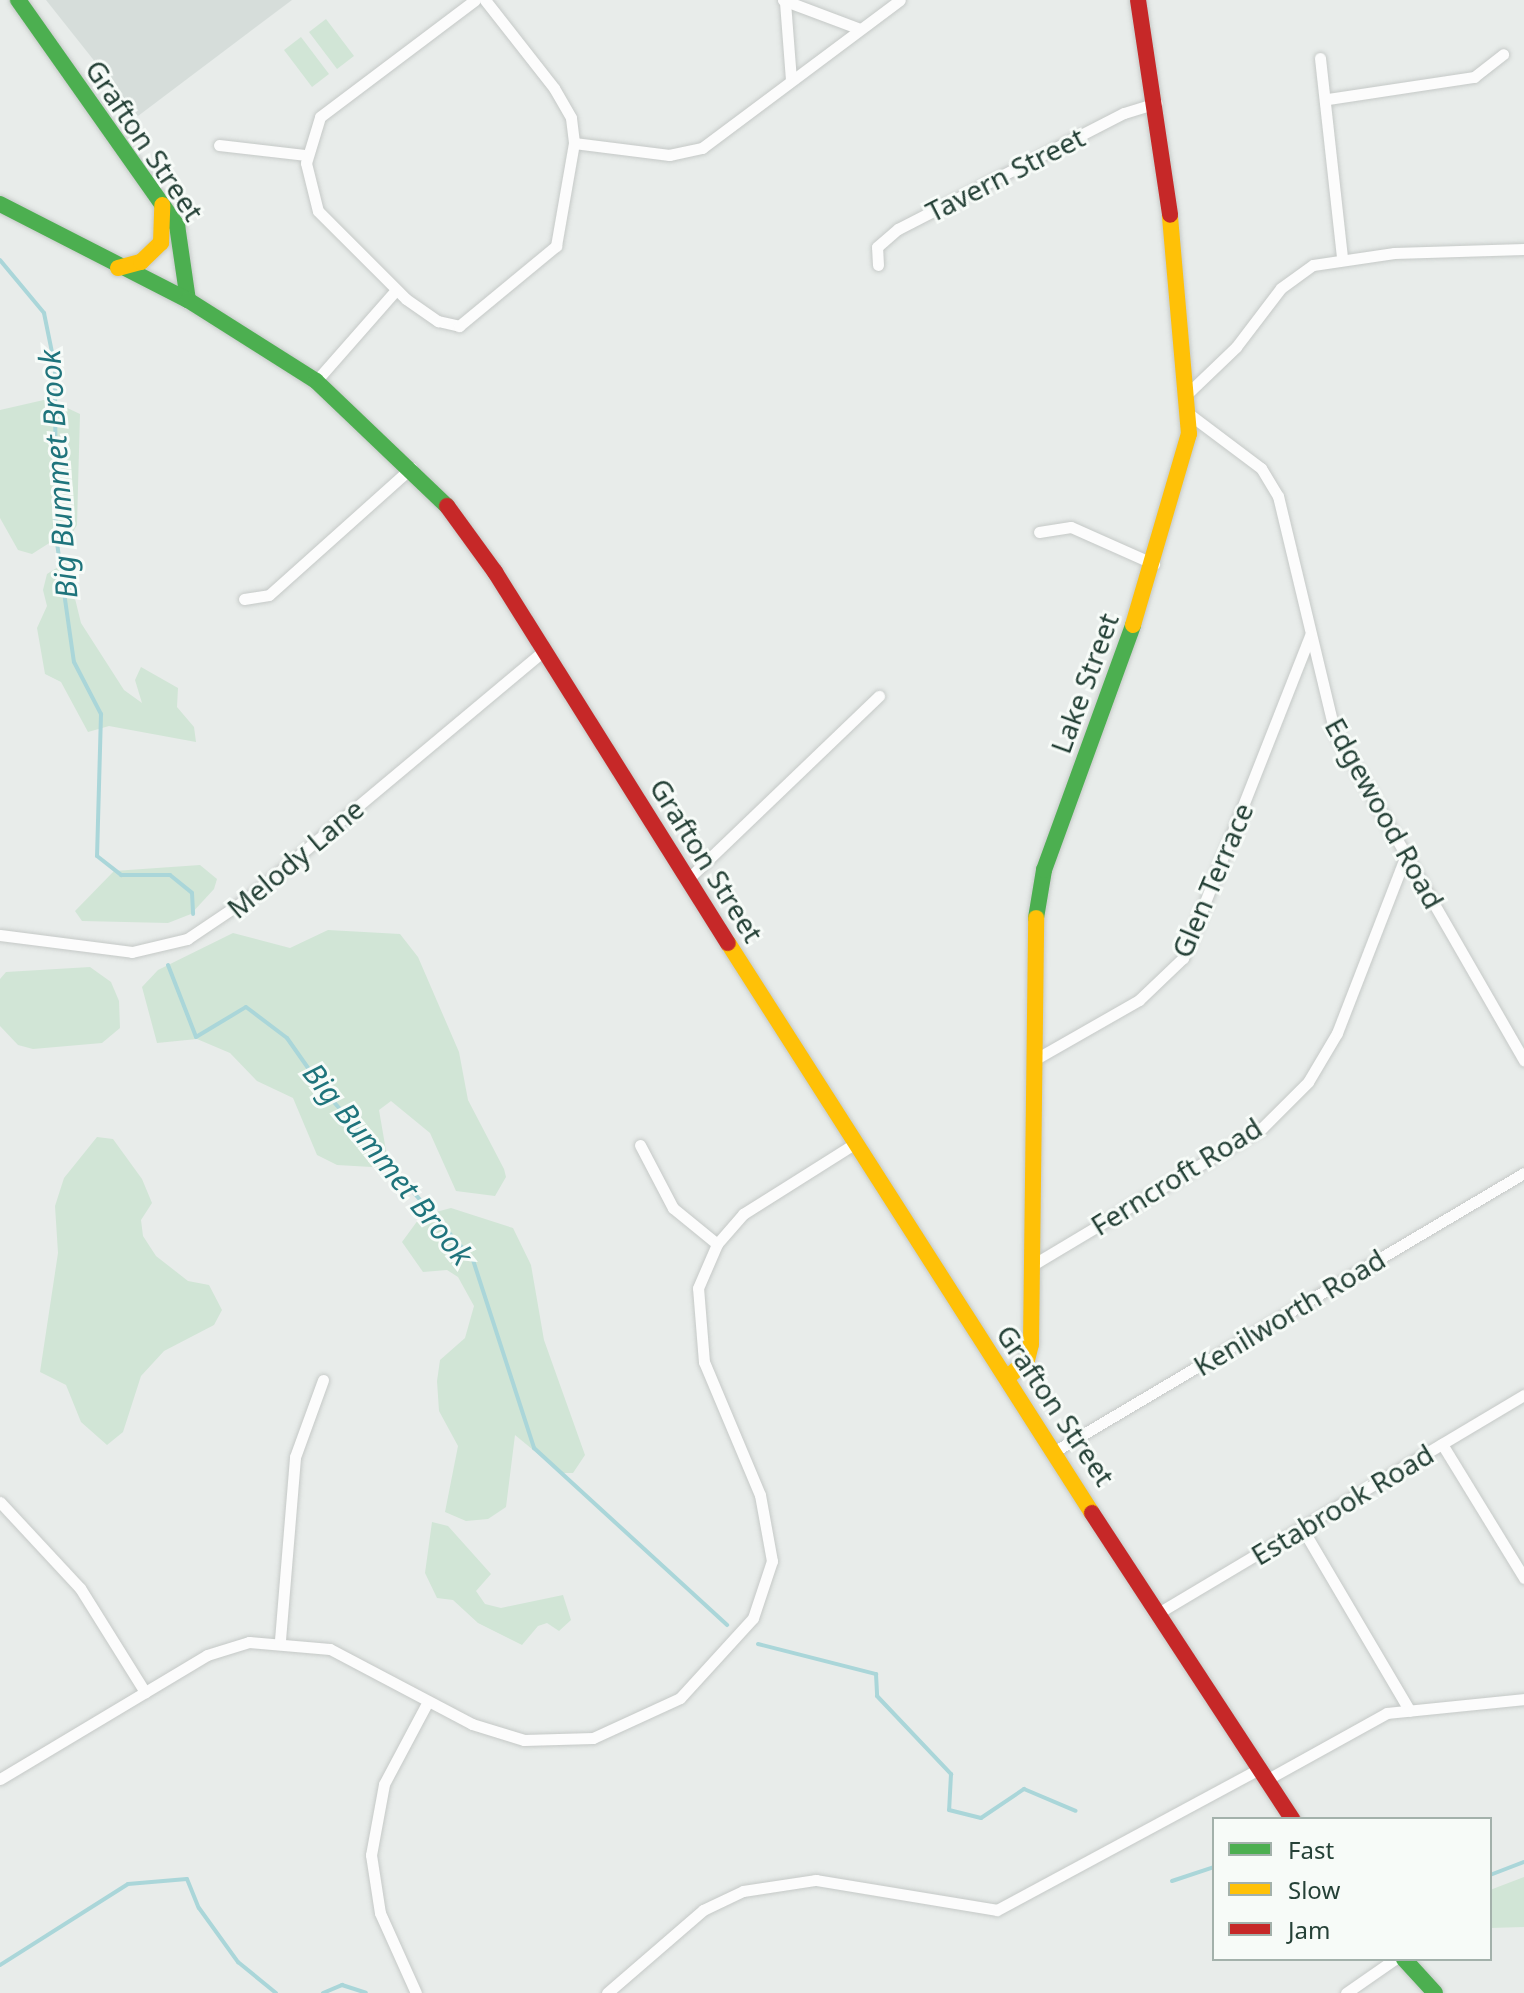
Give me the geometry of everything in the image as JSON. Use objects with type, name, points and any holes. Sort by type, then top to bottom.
[{"type":"main road","name":"Grafton Street","points":[[18,0],[161,202],[185,247],[188,300],[316,381],[411,468],[482,554],[854,1144],[1291,1817]]},
{"type":"main road","name":"Lake Street","points":[[1007,1378],[1029,1355],[1034,934],[1044,870],[1154,564],[1185,467],[1185,403],[1156,103],[1138,0]]},
{"type":"main road","points":[[118,268],[149,257],[161,243],[161,202]]},
{"type":"main road","points":[[0,204],[118,268],[188,300]]},
{"type":"main road","points":[[1406,1961],[1435,1993]]},
{"type":"street","points":[[475,0],[332,104],[315,125],[306,155],[308,185],[318,211],[396,290],[454,327],[530,272],[560,237],[574,143],[571,118],[554,88],[485,0]]},
{"type":"street","points":[[574,143],[693,153],[900,0]]},
{"type":"street","points":[[791,80],[784,1],[860,29]]},
{"type":"street","points":[[1328,99],[1474,77],[1503,54]]},
{"type":"street","points":[[1320,58],[1328,99],[1342,258]]},
{"type":"street","name":"Tavern Street","points":[[878,265],[877,247],[898,229],[1124,113],[1156,103]]},
{"type":"street","points":[[219,145],[306,155]]},
{"type":"street","points":[[1185,403],[1189,386],[1236,347],[1281,288],[1313,265],[1342,258],[1524,249]]},
{"type":"street","points":[[316,381],[396,290]]},
{"type":"street","name":"Edgewood Road","points":[[1185,403],[1195,424],[1219,434],[1268,477],[1285,521],[1334,730],[1524,1060]]},
{"type":"street","points":[[244,599],[269,595],[411,468]]},
{"type":"street","points":[[1039,532],[1071,527],[1154,564]]},
{"type":"street","name":"Glen Terrace","points":[[1034,1060],[1139,1000],[1183,958],[1310,634]]},
{"type":"street","name":"Melody Lane","points":[[0,935],[132,952],[199,933],[545,650]]},
{"type":"street","points":[[687,880],[879,696]]},
{"type":"street","name":"Ferncroft Road","points":[[1031,1266],[1262,1128],[1308,1082],[1337,1033],[1406,855]]},
{"type":"street","points":[[0,1779],[228,1646],[280,1640],[330,1649],[427,1703],[496,1734],[565,1742],[593,1738],[680,1698],[753,1618],[772,1561],[771,1532],[704,1362],[696,1325],[698,1288],[717,1244],[756,1204],[854,1144]]},
{"type":"street","points":[[640,1145],[673,1208],[717,1244]]},
{"type":"street","name":"Kenilworth Road","points":[[1055,1451],[1524,1173]]},
{"type":"street","points":[[280,1640],[295,1457],[323,1380]]},
{"type":"street","name":"Estabrook Road","points":[[1160,1612],[1524,1395]]},
{"type":"street","points":[[1442,1444],[1524,1578]]},
{"type":"street","points":[[0,1502],[80,1588],[145,1692]]},
{"type":"street","points":[[1302,1528],[1410,1711]]},
{"type":"street","points":[[607,1993],[703,1910],[743,1891],[816,1880],[997,1910],[1370,1720],[1410,1711],[1524,1699]]},
{"type":"street","points":[[416,1993],[380,1913],[371,1855],[384,1784],[427,1703]]},
{"type":"street","points":[[1346,1993],[1392,1961]]},
{"type":"shaded area","points":[[46,0],[292,0],[138,116]]},
{"type":"green space","points":[[326,19],[354,56],[337,69],[309,32]]},
{"type":"green space","points":[[301,37],[329,74],[312,87],[284,50]]},
{"type":"green space","points":[[48,399],[80,414],[77,525],[65,545],[54,540],[32,554],[18,550],[0,518],[0,410]]},
{"type":"green space","points":[[66,562],[81,623],[124,690],[142,703],[135,680],[141,667],[178,688],[177,707],[194,727],[196,742],[109,726],[88,732],[61,682],[45,674],[37,628],[47,606],[43,590],[47,574]]},
{"type":"green space","points":[[200,865],[217,879],[214,889],[191,914],[168,923],[82,921],[75,911],[114,871]]},
{"type":"green space","points":[[328,930],[400,934],[418,957],[459,1052],[468,1100],[504,1169],[506,1177],[495,1196],[456,1191],[430,1133],[391,1101],[379,1110],[389,1168],[337,1165],[317,1155],[293,1098],[257,1081],[230,1053],[197,1039],[157,1043],[142,987],[158,970],[233,933],[290,948]]},
{"type":"green space","points":[[90,967],[111,982],[119,1001],[120,1028],[102,1043],[33,1049],[18,1045],[0,1026],[0,979],[6,972]]},
{"type":"green space","points":[[97,1137],[113,1139],[142,1179],[152,1203],[141,1220],[143,1236],[156,1256],[188,1281],[209,1285],[222,1310],[214,1325],[164,1351],[141,1376],[123,1432],[107,1445],[81,1422],[66,1385],[40,1372],[58,1253],[55,1206],[64,1178]]},
{"type":"green space","points":[[451,1208],[513,1228],[531,1265],[544,1340],[585,1455],[573,1473],[561,1473],[515,1435],[506,1507],[488,1519],[466,1521],[445,1512],[458,1446],[439,1411],[437,1381],[440,1360],[465,1338],[474,1306],[458,1277],[447,1270],[423,1272],[402,1242],[421,1216]]},
{"type":"green space","points":[[432,1522],[448,1526],[491,1574],[476,1591],[485,1604],[501,1608],[563,1595],[571,1620],[559,1631],[547,1623],[538,1626],[522,1645],[478,1623],[453,1600],[437,1598],[425,1573]]},
{"type":"green space","points":[[1524,1877],[1524,1927],[1492,1928],[1492,1889]]},
{"type":"waterway","name":"Big Bummet Brook","points":[[0,260],[44,313],[55,367],[56,536],[74,662],[101,714],[97,856],[121,875],[170,875],[192,893],[193,914]]},
{"type":"waterway","name":"Big Bummet Brook","points":[[168,965],[196,1037],[246,1007],[287,1038],[325,1092],[473,1260],[534,1448],[727,1625]]},
{"type":"waterway","name":"Big Bummet Brook","points":[[758,1644],[876,1674],[877,1696],[951,1774],[949,1810],[981,1818],[1024,1789],[1076,1811]]},
{"type":"waterway","name":"Big Bummet Brook","points":[[1492,1874],[1524,1862]]},
{"type":"waterway","name":"Big Bummet Brook","points":[[1172,1881],[1212,1868]]},
{"type":"waterway","points":[[0,1965],[128,1884],[187,1879],[199,1908],[238,1962],[276,1993]]},
{"type":"waterway","points":[[323,1993],[342,1985],[366,1993]]},
{"type":"traffic: fast","points":[[18,0],[177,225],[188,300]]},
{"type":"traffic: fast","points":[[0,204],[188,300],[316,381],[447,506]]},
{"type":"traffic: fast","points":[[1036,918],[1044,870],[1133,625]]},
{"type":"traffic: fast","points":[[1406,1961],[1435,1993]]},
{"type":"traffic: slow","points":[[118,268],[141,262],[161,243],[162,205]]},
{"type":"traffic: slow","points":[[1133,625],[1189,434],[1170,215]]},
{"type":"traffic: slow","points":[[1007,1378],[1027,1360],[1031,1344],[1036,918]]},
{"type":"traffic: slow","points":[[728,943],[1092,1513]]},
{"type":"traffic: jam","points":[[1138,0],[1170,215]]},
{"type":"traffic: jam","points":[[447,506],[495,572],[728,943]]},
{"type":"traffic: jam","points":[[1092,1513],[1291,1817]]}]
